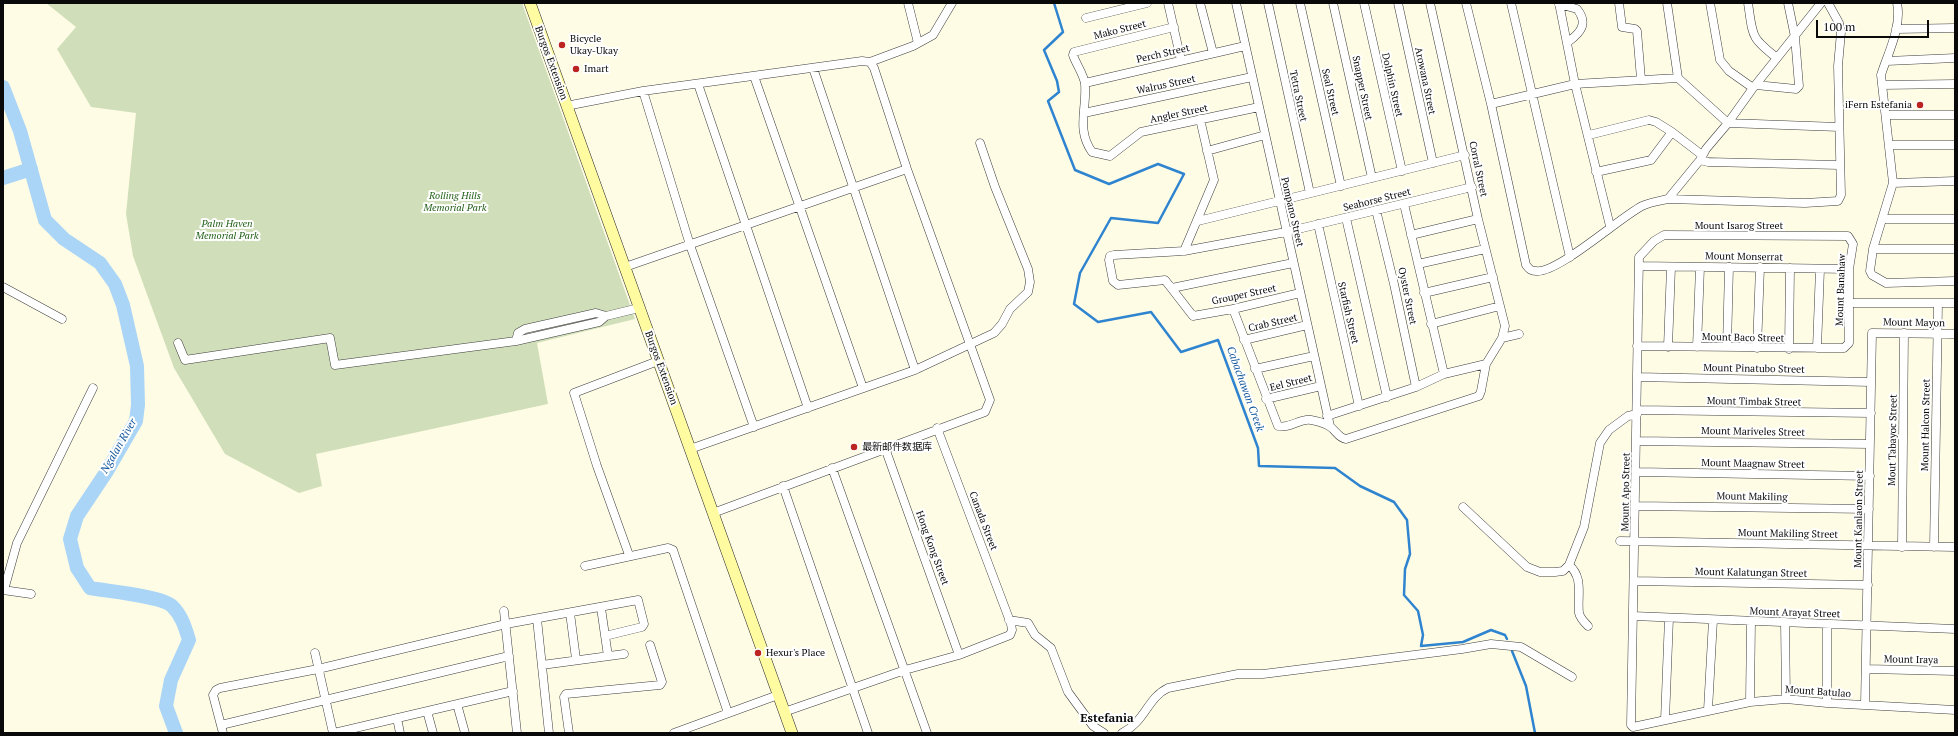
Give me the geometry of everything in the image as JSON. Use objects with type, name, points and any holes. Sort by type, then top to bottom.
[{"type":"main road","name":"Burgos Extension","points":[[530,3],[792,733]]},
{"type":"street","points":[[908,3],[918,43]]},
{"type":"street","points":[[566,106],[643,91],[862,61],[870,62],[918,43],[932,35],[952,3]]},
{"type":"street","points":[[1086,18],[1147,3]]},
{"type":"street","points":[[1168,3],[1181,60]]},
{"type":"street","points":[[1200,3],[1213,53]]},
{"type":"street","name":"Pompano Street","points":[[1236,3],[1330,426]]},
{"type":"street","name":"Tetra Street","points":[[1268,3],[1310,193]]},
{"type":"street","name":"Seal Street","points":[[1300,3],[1341,186]]},
{"type":"street","name":"Snapper Street","points":[[1333,3],[1372,178]]},
{"type":"street","name":"Dolphin Street","points":[[1364,3],[1402,171]]},
{"type":"street","name":"Arowana Street","points":[[1398,3],[1433,163]]},
{"type":"street","name":"Corral Street","points":[[1430,3],[1465,155],[1478,220],[1505,326],[1502,338]]},
{"type":"street","points":[[1466,3],[1491,104],[1526,265],[1530,270],[1537,272],[1549,268],[1570,257],[1610,226],[1642,206],[1668,199],[1834,203],[1838,201],[1841,195],[1839,165],[1838,66],[1841,32],[1839,23],[1828,3]]},
{"type":"street","points":[[1511,3],[1570,257]]},
{"type":"street","points":[[1559,3],[1568,42],[1575,84],[1589,135],[1596,172],[1610,226]]},
{"type":"street","points":[[1559,3],[1577,9],[1583,19],[1582,29],[1568,42]]},
{"type":"street","points":[[1619,3],[1622,27],[1632,28],[1637,31],[1641,79]]},
{"type":"street","points":[[1667,3],[1678,78],[1728,123],[1839,127]]},
{"type":"street","points":[[1710,3],[1720,60],[1729,71],[1754,87],[1796,88],[1799,86],[1795,37],[1788,3]]},
{"type":"street","points":[[1748,3],[1754,36],[1758,43],[1777,58]]},
{"type":"street","points":[[1668,199],[1821,3]]},
{"type":"street","points":[[1900,3],[1896,29],[1887,61],[1881,75],[1893,183],[1873,249],[1870,271],[1872,275],[1886,283],[1955,281]]},
{"type":"street","name":"Mako Street","points":[[1085,83],[1073,55],[1076,50],[1174,27]]},
{"type":"street","points":[[1896,29],[1955,28]]},
{"type":"street","name":"Perch Street","points":[[1085,83],[1245,46]]},
{"type":"street","points":[[1887,61],[1955,58]]},
{"type":"street","points":[[713,513],[937,428],[985,412],[989,407],[990,400],[971,343],[907,169],[874,68],[870,62]]},
{"type":"street","points":[[813,68],[915,370]]},
{"type":"street","points":[[754,76],[863,388]]},
{"type":"street","name":"Walrus Street","points":[[1084,113],[1252,77]]},
{"type":"street","points":[[1491,104],[1532,93],[1575,84],[1678,78]]},
{"type":"street","points":[[1084,113],[1085,83]]},
{"type":"street","points":[[698,84],[808,408]]},
{"type":"street","points":[[1882,85],[1955,84]]},
{"type":"street","points":[[643,91],[690,245],[754,427]]},
{"type":"street","name":"Angler Street","points":[[1084,113],[1083,133],[1092,152],[1110,156],[1141,132],[1259,107]]},
{"type":"street","points":[[1886,115],[1955,115]]},
{"type":"street","points":[[1184,251],[1198,221],[1214,180],[1200,119]]},
{"type":"street","points":[[1589,135],[1649,120],[1656,122],[1672,132],[1701,158],[1708,162],[1839,165]]},
{"type":"street","points":[[1596,172],[1651,160],[1672,132]]},
{"type":"street","points":[[1207,151],[1265,135]]},
{"type":"street","points":[[690,449],[915,370],[994,333],[1002,324],[1010,309],[1028,292],[1030,282],[1028,269],[995,187],[980,144]]},
{"type":"street","points":[[1889,144],[1955,145]]},
{"type":"street","points":[[1198,221],[1465,155]]},
{"type":"street","points":[[625,267],[907,169]]},
{"type":"street","points":[[1893,183],[1955,181]]},
{"type":"street","name":"Seahorse Street","points":[[1172,288],[1162,279],[1118,285],[1113,281],[1109,260],[1110,256],[1184,251],[1286,232],[1472,187]]},
{"type":"street","points":[[1404,204],[1431,324],[1444,374]]},
{"type":"street","name":"Oyster Street","points":[[1376,210],[1394,284],[1416,387]]},
{"type":"street","points":[[1346,218],[1387,397]]},
{"type":"street","points":[[1883,219],[1955,219]]},
{"type":"street","points":[[1411,235],[1478,220]]},
{"type":"street","name":"Starfish Street","points":[[1318,224],[1359,406]]},
{"type":"street","name":"Mount Isarog Street","points":[[1639,257],[1654,241],[1664,235],[1848,236]]},
{"type":"street","name":"Mount Banahaw","points":[[1847,346],[1849,269],[1853,244],[1848,236]]},
{"type":"street","points":[[1418,264],[1485,248]]},
{"type":"street","points":[[1873,249],[1955,249]]},
{"type":"street","name":"Mount Apo Street","points":[[1634,727],[1630,723],[1637,472],[1636,441],[1639,257]]},
{"type":"street","points":[[1172,288],[1293,263]]},
{"type":"street","name":"Mount Monserrat","points":[[1639,266],[1849,269]]},
{"type":"street","points":[[1668,347],[1671,267]]},
{"type":"street","points":[[1697,347],[1700,267]]},
{"type":"street","points":[[1727,347],[1729,267]]},
{"type":"street","points":[[1758,348],[1760,267]]},
{"type":"street","points":[[1788,348],[1790,268]]},
{"type":"street","points":[[1817,348],[1820,269]]},
{"type":"street","points":[[1424,293],[1493,277]]},
{"type":"street","points":[[3,287],[62,319]]},
{"type":"street","name":"Grouper Street","points":[[1172,288],[1193,316],[1233,309],[1300,293]]},
{"type":"street","points":[[1849,303],[1955,303]]},
{"type":"street","name":"Mount Halcon Street","points":[[1934,547],[1938,304]]},
{"type":"street","points":[[1431,324],[1500,306]]},
{"type":"street","points":[[178,343],[185,360],[330,338],[335,365],[516,341],[598,322],[606,316],[639,308]]},
{"type":"street","points":[[1233,309],[1266,399],[1278,426],[1285,426],[1300,420],[1309,419],[1330,426],[1340,437],[1346,439],[1479,396],[1482,392],[1486,364],[1502,338],[1519,334]]},
{"type":"street","name":"Crab Street","points":[[1244,340],[1307,325]]},
{"type":"street","name":"Mount Mayon","points":[[1872,333],[1955,334]]},
{"type":"street","name":"Mount Kanlaon Street","points":[[1866,705],[1872,333]]},
{"type":"street","name":"Mout Tabayoc Street","points":[[1902,546],[1904,333]]},
{"type":"street","name":"Mount Baco Street","points":[[1637,346],[1758,348],[1844,348],[1847,346]]},
{"type":"street","points":[[1255,369],[1314,356]]},
{"type":"street","points":[[629,555],[597,466],[574,393],[658,361]]},
{"type":"street","points":[[1327,416],[1416,387],[1444,374],[1486,364]]},
{"type":"street","name":"Mount Pinatubo Street","points":[[1637,377],[1871,382]]},
{"type":"street","name":"Eel Street","points":[[1266,399],[1321,386]]},
{"type":"street","points":[[31,594],[4,590],[17,543],[93,388]]},
{"type":"street","points":[[1463,507],[1527,567],[1540,572],[1563,571],[1569,565],[1584,527],[1600,443],[1613,426],[1637,412]]},
{"type":"street","name":"Mount Timbak Street","points":[[1637,412],[1871,414]]},
{"type":"street","name":"Canada Street","points":[[937,428],[1009,620]]},
{"type":"street","name":"Mount Mariveles Street","points":[[1636,441],[1870,444]]},
{"type":"street","name":"Hong Kong Street","points":[[886,448],[959,654]]},
{"type":"street","points":[[832,468],[927,733]]},
{"type":"street","name":"Mount Maagnaw Street","points":[[1637,472],[1870,476]]},
{"type":"street","points":[[784,486],[868,733]]},
{"type":"street","name":"Mount Makiling","points":[[1635,506],[1869,509]]},
{"type":"street","name":"Mount Makiling Street","points":[[1620,541],[1955,548]]},
{"type":"street","points":[[585,566],[629,555],[668,548],[673,550],[728,713]]},
{"type":"street","points":[[1569,565],[1574,569],[1578,579],[1579,614],[1588,626]]},
{"type":"street","name":"Mount Kalatungan Street","points":[[1634,581],[1868,585]]},
{"type":"street","points":[[509,656],[325,700],[222,729],[213,695],[216,690],[220,688],[318,669],[506,624],[601,608],[638,600],[644,624],[639,629],[605,636]]},
{"type":"street","points":[[601,608],[608,656]]},
{"type":"street","points":[[504,610],[517,733]]},
{"type":"street","points":[[570,613],[576,659]]},
{"type":"street","name":"Mount Arayat Street","points":[[1633,616],[1955,629]]},
{"type":"street","points":[[537,618],[549,733]]},
{"type":"street","points":[[1665,720],[1669,618]]},
{"type":"street","points":[[784,712],[905,670],[959,654],[1010,635],[1012,630],[1009,620],[1028,623],[1035,635],[1051,648],[1068,692],[1093,726],[1104,733]]},
{"type":"street","points":[[1708,710],[1713,620]]},
{"type":"street","points":[[1750,702],[1751,621]]},
{"type":"street","points":[[1785,622],[1786,699]]},
{"type":"street","points":[[1827,624],[1827,703]]},
{"type":"street","points":[[1122,733],[1133,728],[1143,717],[1160,692],[1168,688],[1238,674],[1263,674],[1462,650],[1491,644],[1521,647],[1572,677]]},
{"type":"street","points":[[569,733],[564,697],[566,694],[660,685],[662,682],[650,646]]},
{"type":"street","points":[[315,653],[333,733],[367,729],[396,718],[513,691]]},
{"type":"street","points":[[542,665],[576,659],[624,654]]},
{"type":"street","name":"Mount Iraya","points":[[1866,669],[1955,671]]},
{"type":"street","points":[[674,733],[692,730],[728,713],[778,694]]},
{"type":"street","name":"Mount Batulao","points":[[1634,727],[1750,702],[1786,699],[1827,703],[1955,710]]},
{"type":"street","points":[[457,704],[465,733]]},
{"type":"street","points":[[427,711],[434,733]]},
{"type":"street","points":[[396,718],[400,733]]},
{"type":"green space","points":[[46,3],[522,3],[635,319],[537,343],[548,404],[316,454],[322,486],[299,493],[225,454],[174,368],[133,256],[126,214],[136,113],[91,107],[57,49],[76,27]]},
{"type":"waterway","name":"Cabachawan Creek","points":[[1054,3],[1063,32],[1044,50],[1057,81],[1059,92],[1048,101],[1075,170],[1109,184],[1158,164],[1184,174],[1158,223],[1111,218],[1080,273],[1074,304],[1098,322],[1151,312],[1181,352],[1218,340],[1258,448],[1259,466],[1335,468],[1360,486],[1394,502],[1407,520],[1410,554],[1405,569],[1404,595],[1418,611],[1423,635],[1421,646],[1463,642],[1491,630],[1505,635],[1507,639]]},
{"type":"waterway","name":"Ngalan River","points":[[3,87],[20,131],[45,220],[64,239],[100,263],[115,284],[123,305],[137,366],[138,405],[136,421],[107,471],[77,516],[70,539],[77,568],[90,588],[157,599],[172,606],[181,618],[189,640],[171,680],[166,706],[176,733]]},
{"type":"waterway","points":[[3,178],[31,169]]},
{"type":"waterway","name":"Cabachawan Creek","points":[[1512,651],[1526,686],[1535,733]]},
{"type":"place","name":"Bicycle Ukay-Ukay","points":[[562,45]]},
{"type":"place","name":"Imart","points":[[576,69]]},
{"type":"place","name":"iFern Estefania","points":[[1920,105]]},
{"type":"place","name":"最新邮件数据库","points":[[854,447]]},
{"type":"place","name":"Hexur's Place","points":[[758,653]]},
{"type":"district","name":"Estefania","points":[[1107,719]]},
{"type":"park label","name":"Rolling Hills Memorial Park","points":[[455,202]]},
{"type":"park label","name":"Palm Haven Memorial Park","points":[[227,230]]}]
